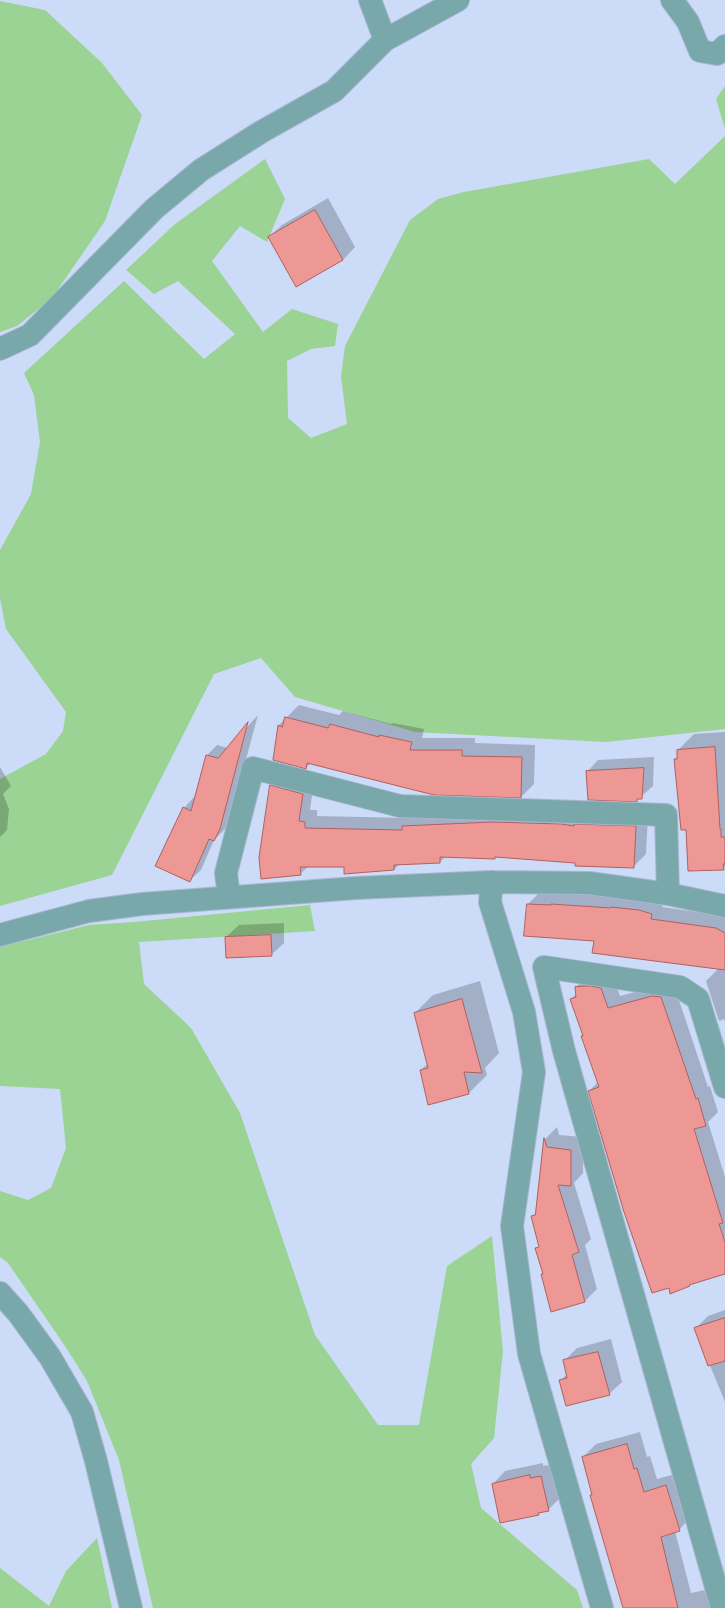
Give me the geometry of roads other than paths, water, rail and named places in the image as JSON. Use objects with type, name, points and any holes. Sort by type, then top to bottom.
[{"type":"street","points":[[0,349],[30,335],[154,209],[201,170],[261,132],[334,90],[385,40],[458,0]]},
{"type":"street","points":[[672,0],[688,22],[700,51],[717,54],[725,46]]},
{"type":"street","points":[[378,4],[385,40]]},
{"type":"street","points":[[229,897],[226,873],[253,768],[400,806],[666,814],[668,894]]},
{"type":"street","points":[[492,882],[490,902],[524,1012],[534,1072],[512,1226],[529,1354],[602,1608]]},
{"type":"street","points":[[0,935],[89,911],[142,904],[356,888],[492,882],[588,883],[668,894],[725,906]]},
{"type":"street","points":[[722,1608],[566,1059],[544,967],[680,987],[698,999],[725,1087]]},
{"type":"street","points":[[0,1293],[18,1313],[50,1357],[82,1412],[96,1461],[131,1608]]}]
